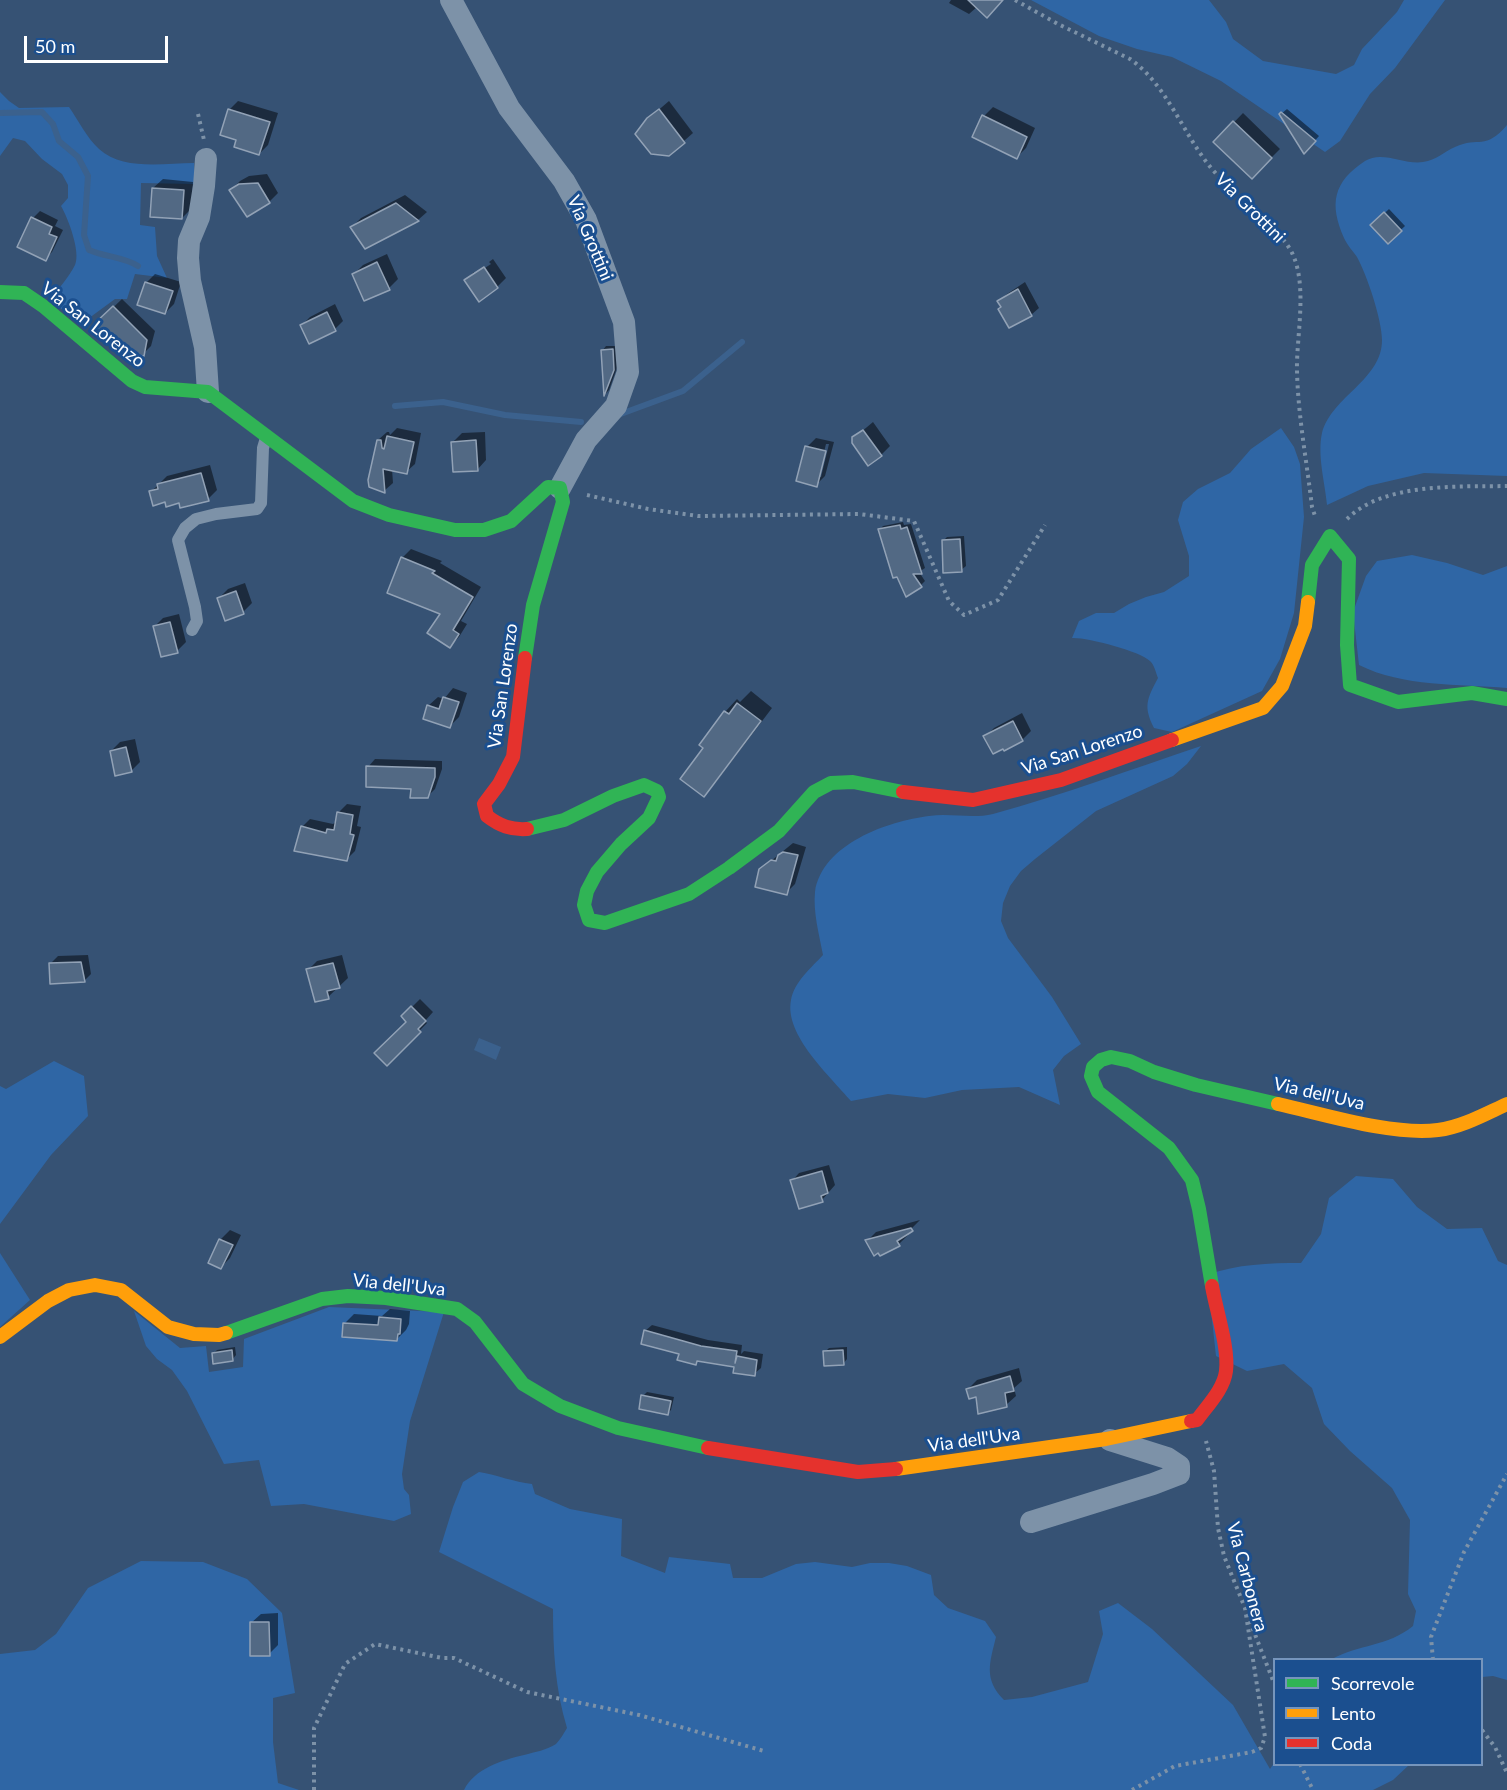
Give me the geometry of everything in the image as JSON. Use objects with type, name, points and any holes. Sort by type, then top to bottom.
[{"type":"street","name":"Via Grottini","points":[[451,0],[509,108],[564,181],[586,220],[624,322],[628,372],[616,406],[586,440],[560,488]]},
{"type":"street","points":[[206,159],[199,217],[189,241],[188,258],[190,281],[205,346],[208,392],[353,501],[389,515],[454,530],[484,530],[511,521],[548,487],[560,488]]},
{"type":"street","name":"Via San Lorenzo","points":[[0,292],[24,293],[43,306],[132,381],[145,387],[208,392]]},
{"type":"street","name":"Via San Lorenzo","points":[[560,488],[563,502],[533,605],[513,757],[499,784],[484,804],[487,816],[497,823],[510,829],[528,830],[552,824],[644,785],[657,791],[659,797],[649,818],[621,844],[597,872],[587,891],[584,906],[589,920],[605,923],[688,894],[729,868],[779,831],[813,792],[831,783],[853,782],[919,795],[973,800],[1061,780],[1263,708],[1282,686],[1305,626],[1312,565],[1327,540]]},
{"type":"street","points":[[1327,540],[1349,559],[1347,645],[1350,685],[1398,702],[1472,693],[1507,699]]},
{"type":"street","name":"Via dell'Uva","points":[[0,1337],[48,1301],[69,1290],[95,1285],[121,1290],[168,1327],[194,1334],[219,1335],[322,1299],[348,1296],[387,1298],[457,1310],[475,1322],[523,1384],[560,1406],[618,1428],[719,1450],[858,1472],[901,1469],[1106,1439],[1197,1420],[1220,1388],[1226,1371],[1223,1337],[1192,1180],[1168,1148],[1098,1092],[1092,1076],[1093,1067],[1101,1060],[1110,1057],[1130,1061],[1154,1072],[1196,1084],[1344,1119],[1408,1131],[1439,1130],[1472,1120],[1507,1104]]},
{"type":"street","points":[[1031,1522],[1179,1474],[1179,1466],[1167,1458],[1106,1439]]},
{"type":"lane","points":[[192,630],[197,621],[195,607],[178,540],[185,528],[196,519],[258,509],[261,503],[263,448],[267,437]]},
{"type":"path","name":"Via Grottini","points":[[1015,0],[1140,66],[1175,111],[1208,165],[1288,246],[1297,266],[1301,307],[1297,371],[1312,507],[1327,540]]},
{"type":"path","points":[[198,114],[206,159]]},
{"type":"path","points":[[1327,540],[1353,513],[1393,493],[1451,487],[1507,486]]},
{"type":"path","points":[[560,488],[637,507],[698,516],[859,514],[914,521],[949,601],[964,615],[998,600],[1045,525]]},
{"type":"path","name":"Via Carbonera","points":[[1132,1790],[1175,1766],[1252,1752],[1261,1748],[1265,1737],[1245,1608],[1224,1556],[1218,1528],[1214,1471],[1207,1443],[1197,1420]]},
{"type":"path","points":[[1433,1658],[1431,1636],[1464,1552],[1507,1474]]},
{"type":"path","points":[[1245,1608],[1273,1678]]},
{"type":"path","points":[[314,1790],[314,1728],[345,1664],[375,1644],[442,1658],[454,1658],[527,1692],[639,1715],[764,1751]]},
{"type":"path","points":[[1483,1731],[1495,1746],[1507,1773]]},
{"type":"path","points":[[1301,1766],[1313,1790]]},
{"type":"shaded area","points":[[1031,0],[1209,0],[1226,22],[1233,39],[1263,61],[1336,74],[1354,65],[1362,49],[1397,12],[1404,0],[1445,0],[1395,68],[1370,94],[1340,141],[1325,152],[1221,81],[1172,57],[1137,49],[1099,36]]},
{"type":"shaded area","points":[[0,92],[19,108],[69,107],[95,145],[109,156],[144,164],[194,163],[195,184],[141,183],[140,225],[155,227],[157,256],[167,278],[135,274],[127,299],[115,299],[81,324],[50,300],[70,274],[76,259],[73,235],[61,206],[68,198],[68,185],[62,174],[42,159],[25,141],[13,138],[0,156]]},
{"type":"shaded area","points":[[1507,125],[1507,476],[1424,473],[1368,486],[1327,505],[1321,460],[1322,433],[1327,420],[1336,408],[1374,366],[1380,354],[1382,340],[1380,321],[1369,286],[1357,257],[1345,241],[1336,215],[1340,186],[1354,169],[1372,158],[1386,157],[1408,162],[1428,161],[1463,144],[1493,138]]},
{"type":"shaded area","points":[[1281,428],[1294,447],[1300,464],[1304,517],[1294,613],[1280,659],[1262,691],[1172,732],[1154,728],[1148,714],[1148,703],[1158,678],[1154,666],[1144,657],[1125,649],[1072,638],[1079,621],[1096,613],[1114,613],[1129,604],[1164,592],[1189,576],[1189,556],[1178,520],[1183,502],[1198,489],[1230,473],[1251,449]]},
{"type":"shaded area","points":[[1412,555],[1483,575],[1507,566],[1507,688],[1413,681],[1376,672],[1359,665],[1353,612],[1366,576],[1377,561]]},
{"type":"shaded area","points":[[1201,746],[1187,764],[1173,776],[1096,811],[1035,859],[1021,871],[1010,886],[1003,903],[1001,921],[1008,938],[1052,997],[1081,1044],[1064,1056],[1053,1070],[1060,1105],[1019,1087],[962,1090],[925,1098],[888,1094],[851,1101],[801,1041],[794,1027],[791,1013],[791,1000],[796,987],[823,955],[816,915],[815,892],[820,875],[830,861],[843,848],[859,838],[895,823],[929,816],[993,814]]},
{"type":"shaded area","points":[[479,1038],[501,1047],[496,1060],[474,1050]]},
{"type":"shaded area","points":[[54,1061],[84,1076],[88,1116],[51,1155],[0,1224],[0,1086],[6,1089]]},
{"type":"shaded area","points":[[1356,1176],[1393,1179],[1417,1207],[1447,1229],[1482,1228],[1498,1261],[1507,1265],[1507,1680],[1493,1676],[1483,1677],[1483,1658],[1334,1658],[1393,1638],[1413,1626],[1416,1611],[1408,1594],[1410,1520],[1392,1488],[1350,1451],[1324,1424],[1312,1388],[1284,1364],[1247,1371],[1216,1356],[1207,1275],[1230,1268],[1253,1265],[1301,1263],[1321,1234],[1329,1198]]},
{"type":"shaded area","points":[[0,1253],[30,1300],[0,1327]]},
{"type":"shaded area","points":[[329,1307],[444,1312],[410,1421],[402,1474],[404,1489],[409,1495],[411,1514],[394,1521],[304,1504],[271,1506],[259,1460],[224,1464],[187,1391],[172,1370],[157,1359],[146,1346],[134,1311],[180,1348],[206,1346],[209,1372],[243,1367],[244,1339]]},
{"type":"shaded area","points":[[479,1472],[532,1484],[535,1494],[570,1509],[622,1519],[621,1556],[665,1573],[669,1557],[730,1564],[733,1578],[762,1578],[796,1564],[815,1562],[852,1567],[870,1563],[889,1563],[907,1566],[931,1575],[934,1595],[948,1608],[985,1621],[996,1637],[990,1670],[993,1685],[1004,1700],[1032,1697],[1088,1682],[1103,1634],[1099,1611],[1118,1603],[1152,1629],[1233,1705],[1270,1769],[1273,1764],[1408,1766],[1393,1780],[1373,1790],[464,1790],[474,1776],[490,1766],[556,1744],[567,1728],[556,1669],[553,1609],[439,1552],[463,1482]]},
{"type":"shaded area","points":[[141,1561],[203,1562],[247,1579],[282,1613],[295,1693],[273,1698],[273,1742],[278,1783],[299,1790],[0,1790],[0,1654],[35,1650],[56,1634],[88,1588]]},
{"type":"building","points":[[968,0],[1003,0],[987,18]]},
{"type":"building","points":[[228,109],[270,122],[259,155],[234,147],[236,140],[220,135]]},
{"type":"building","points":[[659,109],[685,143],[669,156],[651,154],[635,134],[647,118]]},
{"type":"building","points":[[1281,112],[1316,141],[1304,154],[1279,114]]},
{"type":"building","points":[[982,115],[1027,137],[1017,159],[972,137]]},
{"type":"building","points":[[1233,121],[1272,158],[1252,179],[1213,142]]},
{"type":"building","points":[[258,183],[270,203],[247,217],[229,190],[239,184]]},
{"type":"building","points":[[152,188],[184,190],[182,219],[150,217]]},
{"type":"building","points":[[396,203],[419,221],[365,249],[350,227]]},
{"type":"building","points":[[1384,212],[1402,231],[1388,244],[1370,225]]},
{"type":"building","points":[[31,217],[52,227],[49,234],[57,237],[46,261],[17,247]]},
{"type":"building","points":[[377,262],[390,290],[364,301],[352,274]]},
{"type":"building","points":[[484,267],[498,288],[479,302],[464,280]]},
{"type":"building","points":[[145,282],[173,291],[165,314],[137,305]]},
{"type":"building","points":[[1018,289],[1032,316],[1009,328],[998,309],[1001,307],[997,301]]},
{"type":"building","points":[[113,306],[147,340],[144,356],[127,353],[94,324]]},
{"type":"building","points":[[327,312],[336,331],[309,344],[300,325]]},
{"type":"building","points":[[613,349],[614,370],[604,396],[601,350]]},
{"type":"building","points":[[863,430],[882,456],[868,466],[852,443],[852,437]]},
{"type":"building","points":[[387,436],[414,442],[407,474],[383,469],[385,493],[369,487],[368,480],[377,440],[381,440],[384,449]]},
{"type":"building","points":[[476,440],[478,471],[453,472],[451,442]]},
{"type":"building","points":[[805,446],[826,451],[817,487],[796,481]]},
{"type":"building","points":[[201,473],[209,501],[180,508],[179,503],[166,507],[165,502],[153,506],[149,491],[158,489],[157,484]]},
{"type":"building","points":[[900,525],[901,529],[907,527],[922,574],[913,574],[922,587],[906,597],[897,577],[893,578],[878,529]]},
{"type":"building","points":[[960,539],[962,572],[943,573],[942,540]]},
{"type":"building","points":[[401,557],[435,571],[432,573],[473,597],[453,630],[459,634],[450,648],[427,633],[440,614],[387,593]]},
{"type":"building","points":[[236,591],[244,614],[225,621],[217,598]]},
{"type":"building","points":[[170,622],[178,653],[161,657],[153,626]]},
{"type":"building","points":[[443,697],[459,702],[450,728],[423,719],[427,705],[439,709]]},
{"type":"building","points":[[737,703],[761,721],[704,797],[680,779],[703,748],[699,745],[724,711],[729,714]]},
{"type":"building","points":[[1013,721],[1023,741],[993,754],[983,736]]},
{"type":"building","points":[[126,747],[132,772],[115,776],[110,751]]},
{"type":"building","points":[[366,766],[435,768],[435,777],[428,798],[410,798],[411,789],[366,787]]},
{"type":"building","points":[[337,812],[353,815],[350,834],[354,835],[347,861],[294,851],[301,826],[326,833],[327,829],[334,830]]},
{"type":"building","points":[[783,852],[798,855],[787,895],[755,887],[759,869],[771,860],[776,861],[778,855]]},
{"type":"building","points":[[81,962],[85,982],[50,984],[49,963]]},
{"type":"building","points":[[333,963],[340,988],[327,991],[329,999],[315,1002],[306,969]]},
{"type":"building","points":[[411,1006],[426,1021],[418,1029],[421,1032],[387,1066],[374,1053],[406,1022],[401,1016]]},
{"type":"building","points":[[822,1171],[828,1193],[821,1196],[823,1202],[799,1209],[790,1180]]},
{"type":"building","points":[[911,1228],[913,1231],[897,1241],[900,1246],[880,1256],[878,1253],[874,1256],[865,1240]]},
{"type":"building","points":[[219,1239],[233,1245],[221,1269],[208,1263]]},
{"type":"building","points":[[379,1317],[401,1319],[397,1341],[342,1337],[343,1323],[378,1325]]},
{"type":"building","points":[[644,1330],[701,1346],[737,1351],[735,1363],[737,1356],[757,1360],[755,1376],[733,1373],[734,1367],[697,1361],[696,1365],[677,1360],[679,1354],[641,1344]]},
{"type":"building","points":[[232,1350],[233,1361],[213,1364],[212,1353]]},
{"type":"building","points":[[843,1350],[844,1365],[824,1366],[823,1351]]},
{"type":"building","points":[[1010,1376],[1014,1391],[1005,1393],[1007,1407],[978,1414],[976,1397],[969,1399],[966,1389]]},
{"type":"building","points":[[641,1395],[671,1401],[668,1415],[639,1409]]},
{"type":"building","points":[[250,1622],[269,1622],[270,1656],[250,1656]]},
{"type":"waterway","points":[[0,113],[42,112],[53,124],[59,141],[78,157],[88,176],[84,235],[89,250],[138,266]]},
{"type":"waterway","points":[[618,415],[683,391],[742,342]]},
{"type":"waterway","points":[[395,406],[443,402],[505,415],[581,422]]},
{"type":"traffic: fast","points":[[0,292],[24,293],[43,306],[132,381],[145,387],[208,392],[353,501],[389,515],[455,530],[484,530],[511,521],[548,487],[560,488],[563,502],[533,605],[525,658]]},
{"type":"traffic: fast","points":[[1308,602],[1312,565],[1330,536],[1349,559],[1347,645],[1350,685],[1398,702],[1472,693],[1507,699]]},
{"type":"traffic: fast","points":[[527,829],[564,820],[613,796],[644,785],[657,791],[659,797],[649,818],[621,844],[597,872],[587,891],[584,905],[589,920],[605,923],[689,894],[779,831],[814,792],[831,783],[853,782],[903,792]]},
{"type":"traffic: fast","points":[[1212,1286],[1192,1180],[1169,1148],[1098,1092],[1091,1076],[1093,1067],[1101,1060],[1111,1057],[1130,1061],[1154,1072],[1196,1085],[1278,1104]]},
{"type":"traffic: fast","points":[[226,1333],[322,1299],[348,1296],[386,1298],[457,1309],[475,1322],[523,1384],[560,1406],[618,1428],[708,1448]]},
{"type":"traffic: slow","points":[[1172,740],[1263,708],[1282,686],[1305,626],[1308,602]]},
{"type":"traffic: slow","points":[[1278,1104],[1379,1127],[1420,1131],[1456,1126],[1507,1104]]},
{"type":"traffic: slow","points":[[0,1337],[48,1301],[69,1290],[95,1285],[121,1290],[168,1327],[194,1334],[226,1333]]},
{"type":"traffic: slow","points":[[896,1469],[1106,1439],[1191,1421]]},
{"type":"traffic: jam","points":[[525,658],[513,757],[499,784],[484,804],[487,816],[496,822],[506,827],[527,829]]},
{"type":"traffic: jam","points":[[903,792],[973,800],[1061,780],[1172,740]]},
{"type":"traffic: jam","points":[[1191,1421],[1197,1420],[1225,1378],[1224,1340],[1212,1286]]},
{"type":"traffic: jam","points":[[708,1448],[858,1472],[896,1469]]}]
